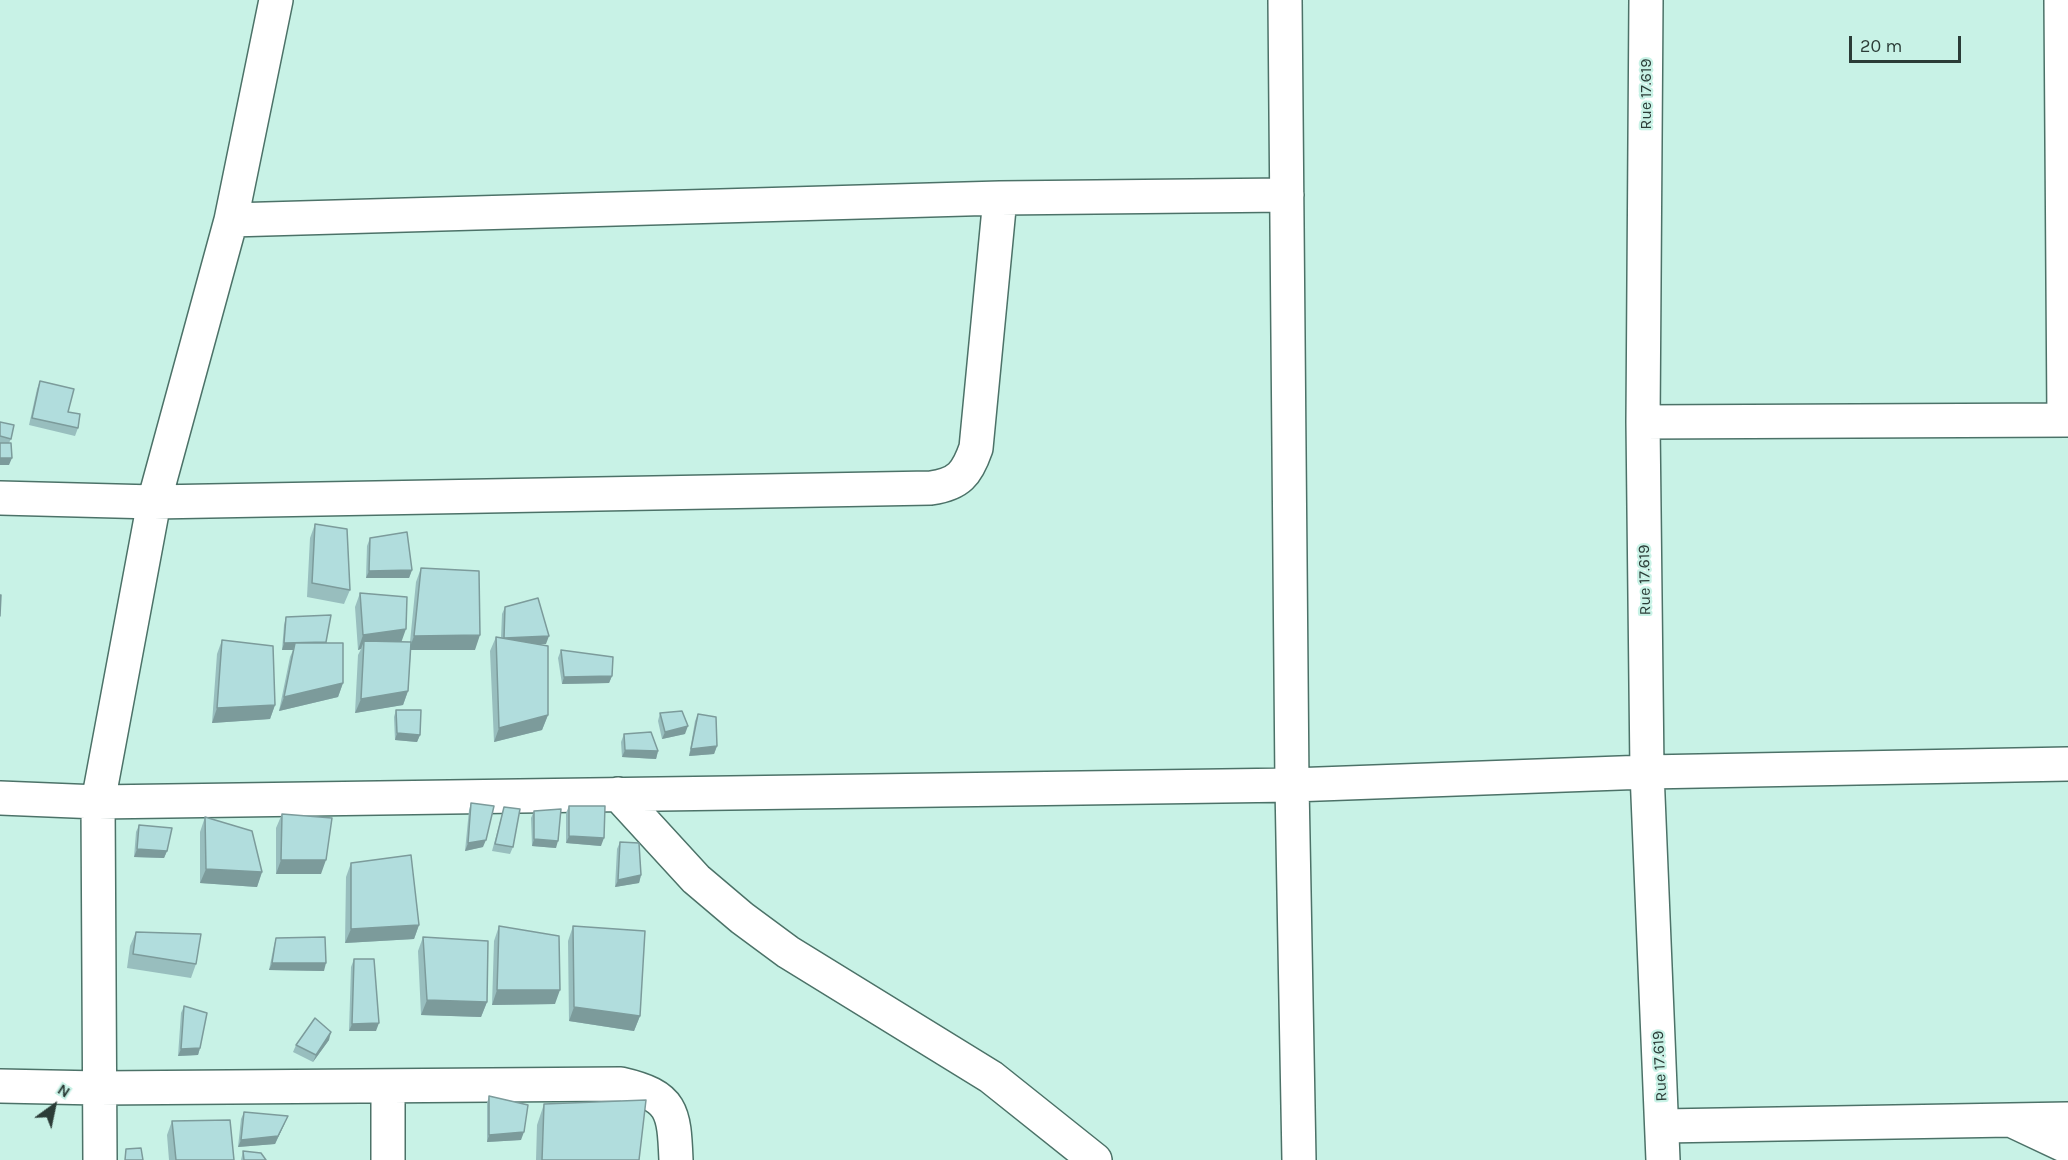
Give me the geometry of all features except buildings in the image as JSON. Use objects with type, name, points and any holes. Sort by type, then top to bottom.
[{"type":"street","points":[[100,1160],[98,802],[154,502],[231,220],[276,0]]},
{"type":"street","points":[[1285,0],[1292,785],[1299,1160]]},
{"type":"street","name":"Rue 17.619","points":[[1646,0],[1644,422],[1647,772],[1663,1160]]},
{"type":"street","points":[[1644,422],[2066,420],[2061,0]]},
{"type":"street","points":[[231,220],[1000,198],[1287,195]]},
{"type":"street","points":[[0,498],[154,502],[947,486],[970,466],[976,448],[1000,198]]},
{"type":"street","points":[[0,798],[98,802],[1292,785],[1647,772],[2068,764]]},
{"type":"street","points":[[618,795],[696,879],[742,918],[788,952],[991,1077],[1095,1160]]},
{"type":"street","points":[[0,1086],[99,1088],[621,1084],[643,1089],[657,1096],[670,1110],[674,1128],[676,1160]]},
{"type":"street","points":[[388,1087],[388,1160]]},
{"type":"street","points":[[2009,1119],[2068,1148]]},
{"type":"street","points":[[1663,1126],[2068,1119]]}]
